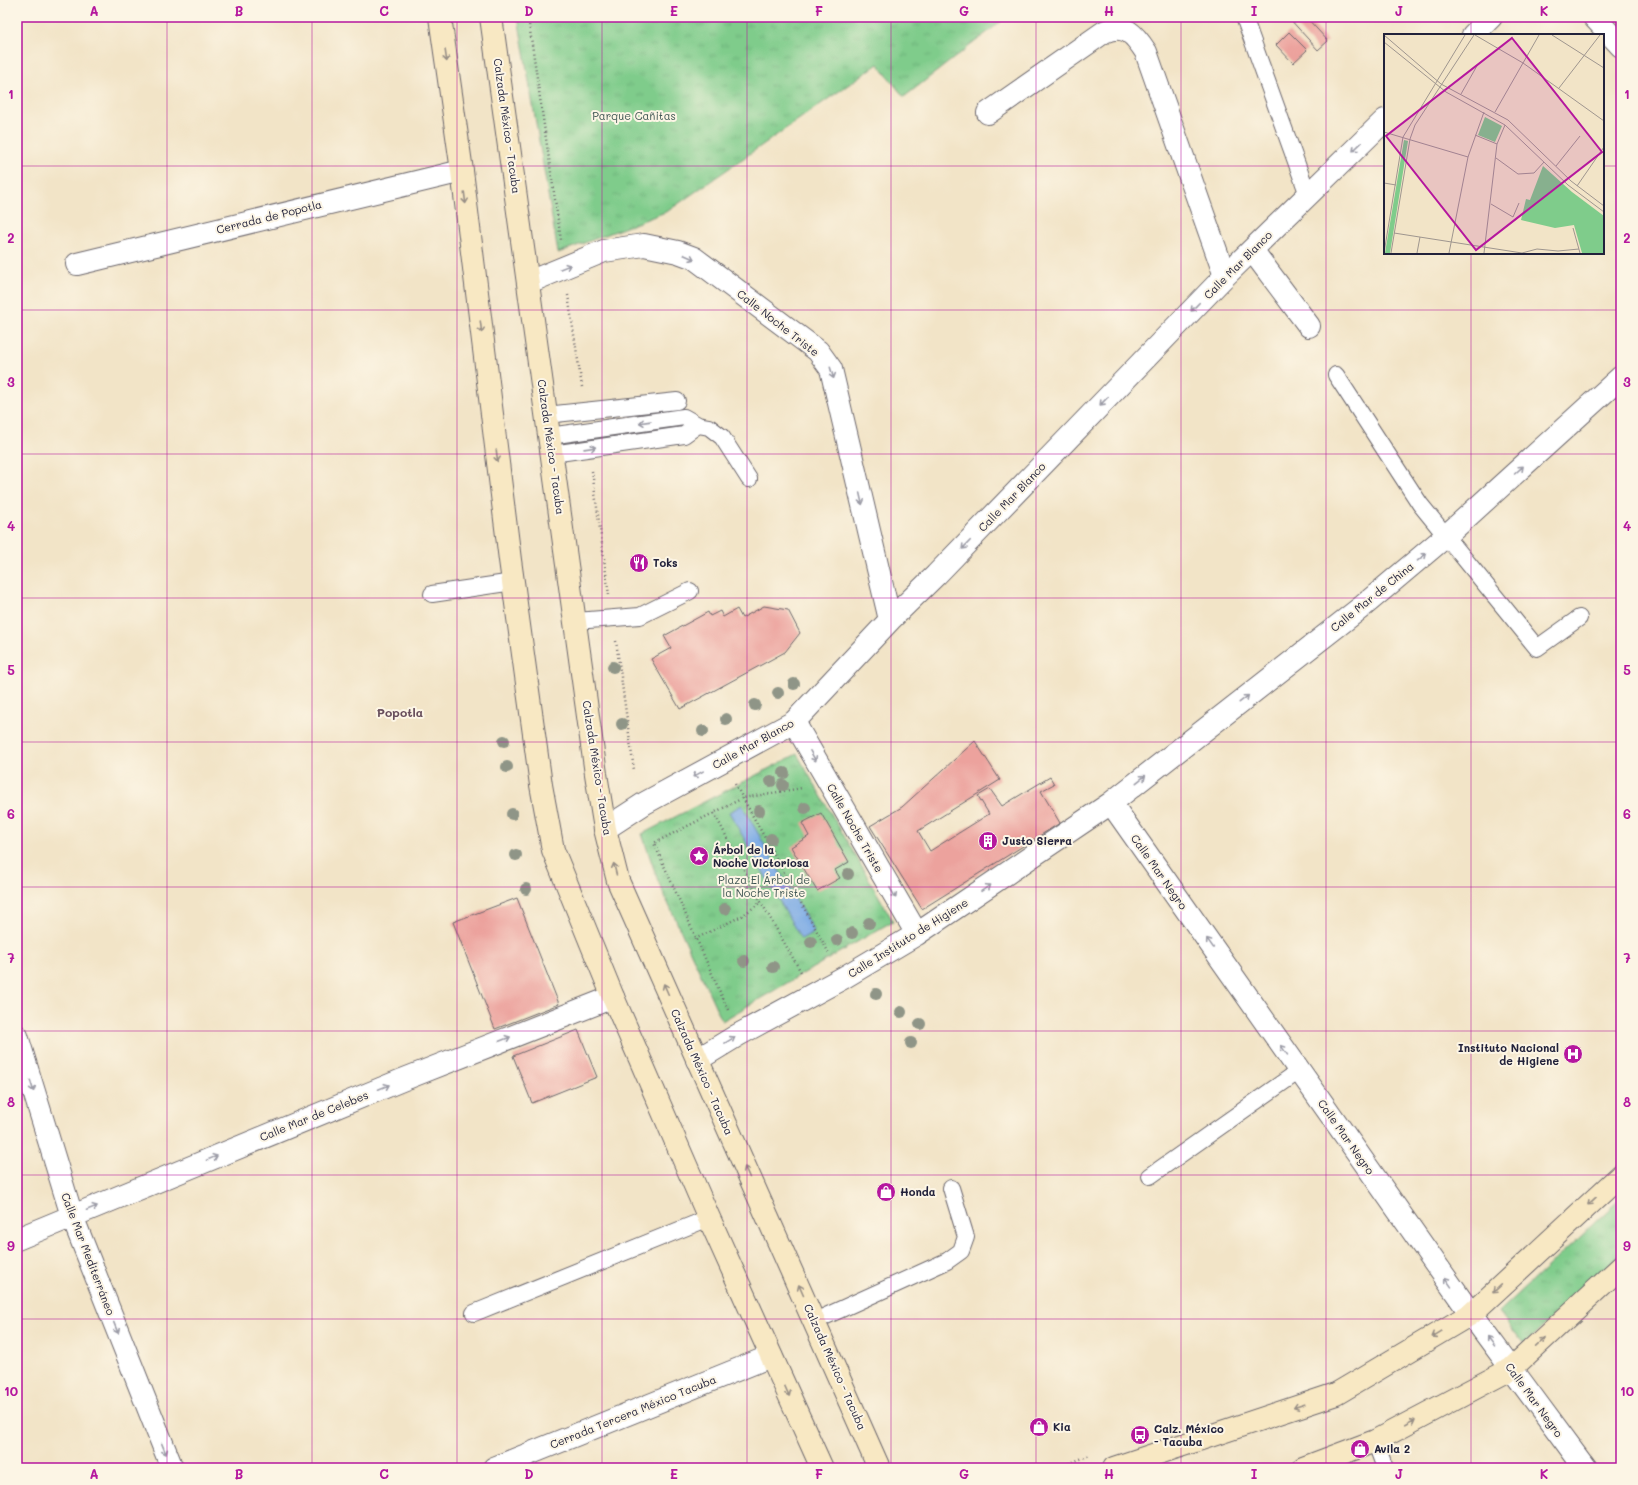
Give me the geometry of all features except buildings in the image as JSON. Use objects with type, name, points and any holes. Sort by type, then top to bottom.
[{"type":"main road","points":[[440,17],[462,171],[541,785],[553,850],[613,997],[709,1218],[822,1468]]},
{"type":"main road","name":"Calzada México - Tacuba","points":[[491,17],[605,829],[618,881],[815,1321],[879,1468]]},
{"type":"main road","points":[[1114,1468],[1336,1394],[1471,1314],[1621,1175]]},
{"type":"main road","points":[[1303,1468],[1376,1441],[1511,1369],[1621,1267]]},
{"type":"street","points":[[1474,34],[1491,17]]},
{"type":"street","points":[[1594,17],[1621,46]]},
{"type":"street","points":[[988,113],[1104,32],[1114,27],[1126,30],[1138,39],[1146,52],[1224,276]]},
{"type":"street","name":"Calle Mar Blanco","points":[[605,829],[645,804],[794,722],[890,620],[942,570],[1224,276],[1384,121]]},
{"type":"street","name":"Cerrada de Popotla","points":[[77,264],[462,171]]},
{"type":"street","name":"Calle Noche Triste","points":[[529,282],[604,251],[644,245],[678,252],[694,258],[818,352],[831,369],[890,620]]},
{"type":"street","points":[[1252,250],[1309,326]]},
{"type":"street","name":"Calle Mar de China","points":[[1111,803],[1363,606],[1446,536],[1621,377]]},
{"type":"street","name":"Calle Noche Triste","points":[[794,722],[917,934]]},
{"type":"street","name":"Calle Instituto de Higiene","points":[[697,1060],[738,1035],[843,978],[917,934],[1111,803]]},
{"type":"street","name":"Calle Mar Negro","points":[[1111,803],[1471,1314],[1585,1468]]},
{"type":"street","name":"Calle Mar de Celebes","points":[[17,1239],[402,1080],[613,997]]},
{"type":"street","name":"Calle Mar Mediterráneo","points":[[17,1036],[72,1216],[172,1468]]},
{"type":"street","name":"Cerrada Tercera México Tacuba","points":[[494,1468],[771,1356]]},
{"type":"lane","points":[[1244,17],[1308,195]]},
{"type":"lane","points":[[1336,375],[1420,504],[1536,648],[1578,618]]},
{"type":"lane","points":[[549,435],[677,401]]},
{"type":"lane","points":[[549,435],[684,417],[698,425],[709,427],[722,437],[750,479]]},
{"type":"lane","points":[[549,435],[684,435],[698,425]]},
{"type":"lane","points":[[432,594],[514,582]]},
{"type":"lane","points":[[576,621],[640,616],[690,591]]},
{"type":"lane","points":[[1150,1176],[1299,1070]]},
{"type":"lane","points":[[815,1321],[947,1260],[961,1251],[966,1237],[951,1188]]},
{"type":"lane","points":[[474,1313],[709,1218]]},
{"type":"lane","points":[[1376,1441],[1385,1468]]},
{"type":"path","points":[[723,761],[843,978]]},
{"type":"path","points":[[738,1035],[654,843],[743,798],[803,788]]},
{"type":"path","points":[[714,813],[761,902],[801,972]]},
{"type":"path","points":[[695,939],[742,916],[761,902]]},
{"type":"green space","name":"Parque Cañitas","points":[[518,17],[1007,17],[904,97],[878,64],[668,211],[558,253]]},
{"type":"green space","name":"Plaza El Árbol de la Noche Triste","points":[[797,754],[893,921],[722,1021],[658,881],[642,834]]},
{"type":"green space","points":[[1621,1198],[1621,1254],[1524,1344],[1499,1312]]},
{"type":"water","points":[[742,805],[814,932],[801,939],[729,812]]},
{"type":"place","name":"Toks","points":[[639,563]]},
{"type":"place","name":"Justo Sierra","points":[[988,841]]},
{"type":"place","name":"Árbol de la Noche Victoriosa","points":[[699,856]]},
{"type":"place","name":"Instituto Nacional de Higiene","points":[[1573,1054]]},
{"type":"place","name":"Honda","points":[[886,1192]]},
{"type":"place","name":"Kia","points":[[1039,1427]]},
{"type":"place","name":"Calz. México - Tacuba","points":[[1140,1435]]},
{"type":"place","name":"Avila 2","points":[[1360,1449]]},
{"type":"district","name":"Popotla","points":[[400,713]]}]
